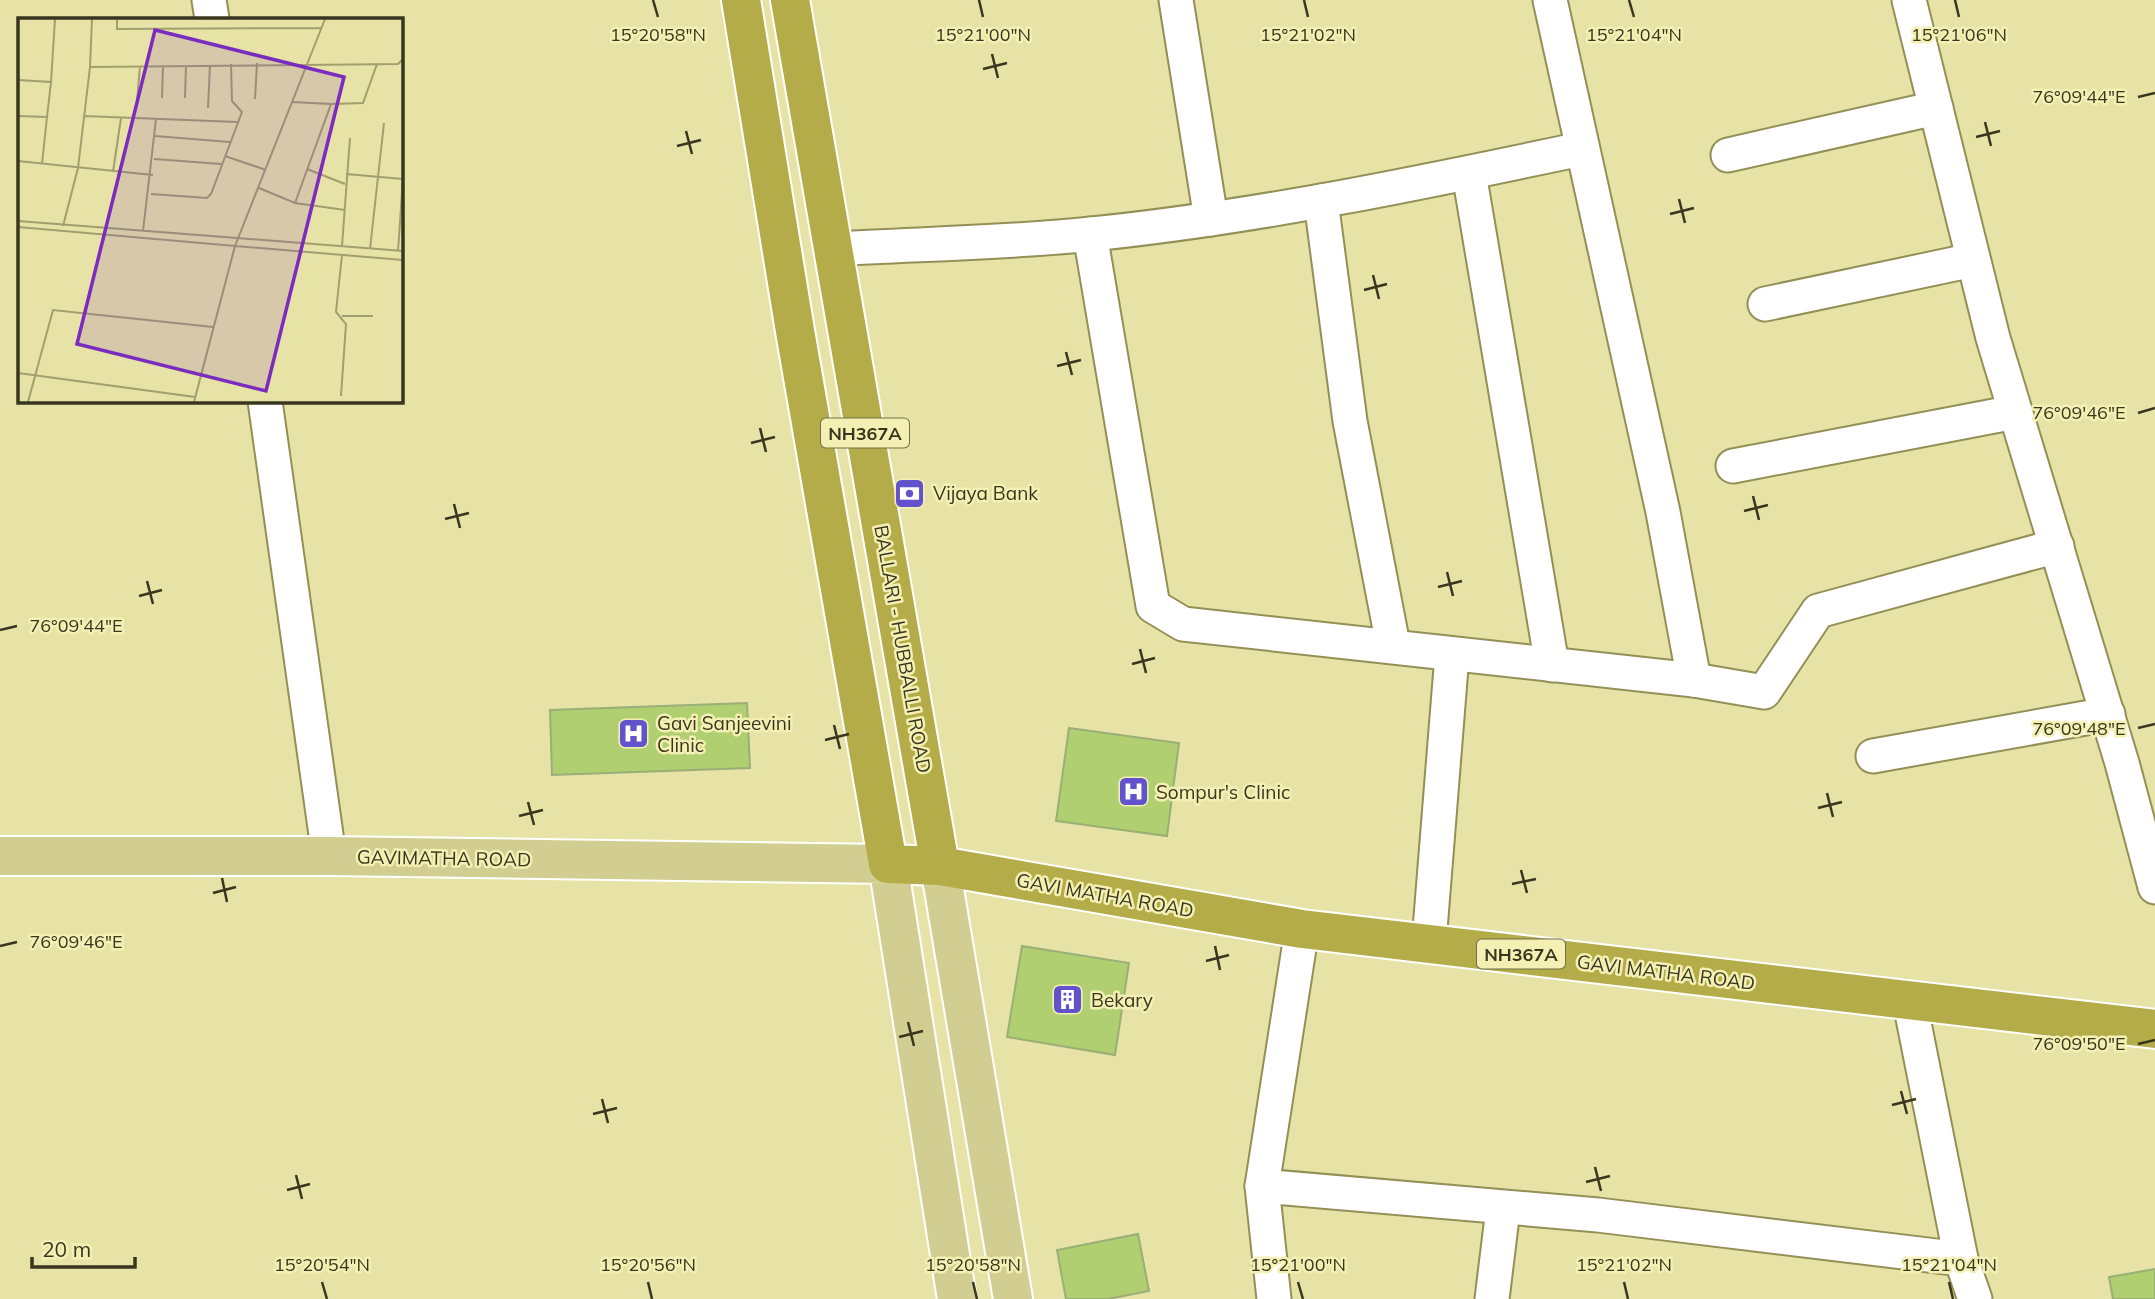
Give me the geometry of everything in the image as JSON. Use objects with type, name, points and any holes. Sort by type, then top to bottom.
[{"type":"highway","name":"NH367A","points":[[741,0],[795,331],[888,864]]},
{"type":"highway","name":"BALLARI - HUBBALLI ROAD","points":[[789,0],[940,866]]},
{"type":"highway","points":[[795,331],[846,321]]},
{"type":"highway","name":"GAVI MATHA ROAD","points":[[888,864],[940,866],[1302,929],[2155,1030]]},
{"type":"main road","name":"GAVIMATHA ROAD","points":[[0,856],[329,856],[888,864]]},
{"type":"main road","points":[[888,864],[957,1299]]},
{"type":"main road","name":"BALLARI - HUBBALLI ROAD","points":[[940,866],[1013,1299]]},
{"type":"street","points":[[209,0],[212,18]]},
{"type":"street","points":[[1176,0],[1211,219]]},
{"type":"street","points":[[1550,0],[1663,512],[1694,680]]},
{"type":"street","points":[[1909,0],[1973,260],[2015,412],[2108,714],[2155,887]]},
{"type":"street","points":[[1728,155],[1936,108]]},
{"type":"street","points":[[833,249],[1090,234],[1211,219],[1321,201],[1581,149]]},
{"type":"street","points":[[1469,173],[1552,665]]},
{"type":"street","points":[[1321,201],[1350,421],[1393,645]]},
{"type":"street","points":[[1090,234],[1153,606],[1183,624],[1694,680],[1764,692],[1818,611],[2057,546]]},
{"type":"street","points":[[1765,304],[1973,260]]},
{"type":"street","points":[[265,402],[329,856]]},
{"type":"street","points":[[1733,466],[2015,412]]},
{"type":"street","points":[[1429,942],[1452,655]]},
{"type":"street","points":[[1873,755],[2108,714]]},
{"type":"street","points":[[1274,1299],[1262,1186],[1302,929]]},
{"type":"street","points":[[1910,1003],[1961,1259],[1975,1299]]},
{"type":"street","points":[[1262,1186],[1503,1209],[1598,1215],[1961,1259]]},
{"type":"street","points":[[1492,1299],[1503,1209]]},
{"type":"building","points":[[747,703],[750,768],[552,775],[550,710]]},
{"type":"building","points":[[1069,728],[1179,743],[1167,836],[1056,821]]},
{"type":"building","name":"Bekary","points":[[1022,946],[1129,963],[1115,1055],[1007,1037]]},
{"type":"building","points":[[1138,1234],[1149,1291],[1108,1299],[1066,1299],[1057,1250]]},
{"type":"building","points":[[2155,1269],[2155,1299],[2113,1299],[2109,1277]]},
{"type":"place","name":"Vijaya Bank","points":[[910,493]]},
{"type":"place","name":"Gavi Sanjeevini Clinic","points":[[634,734]]},
{"type":"place","name":"Sompur's Clinic","points":[[1133,792]]},
{"type":"place","name":"Bekary","points":[[1068,1000]]}]
